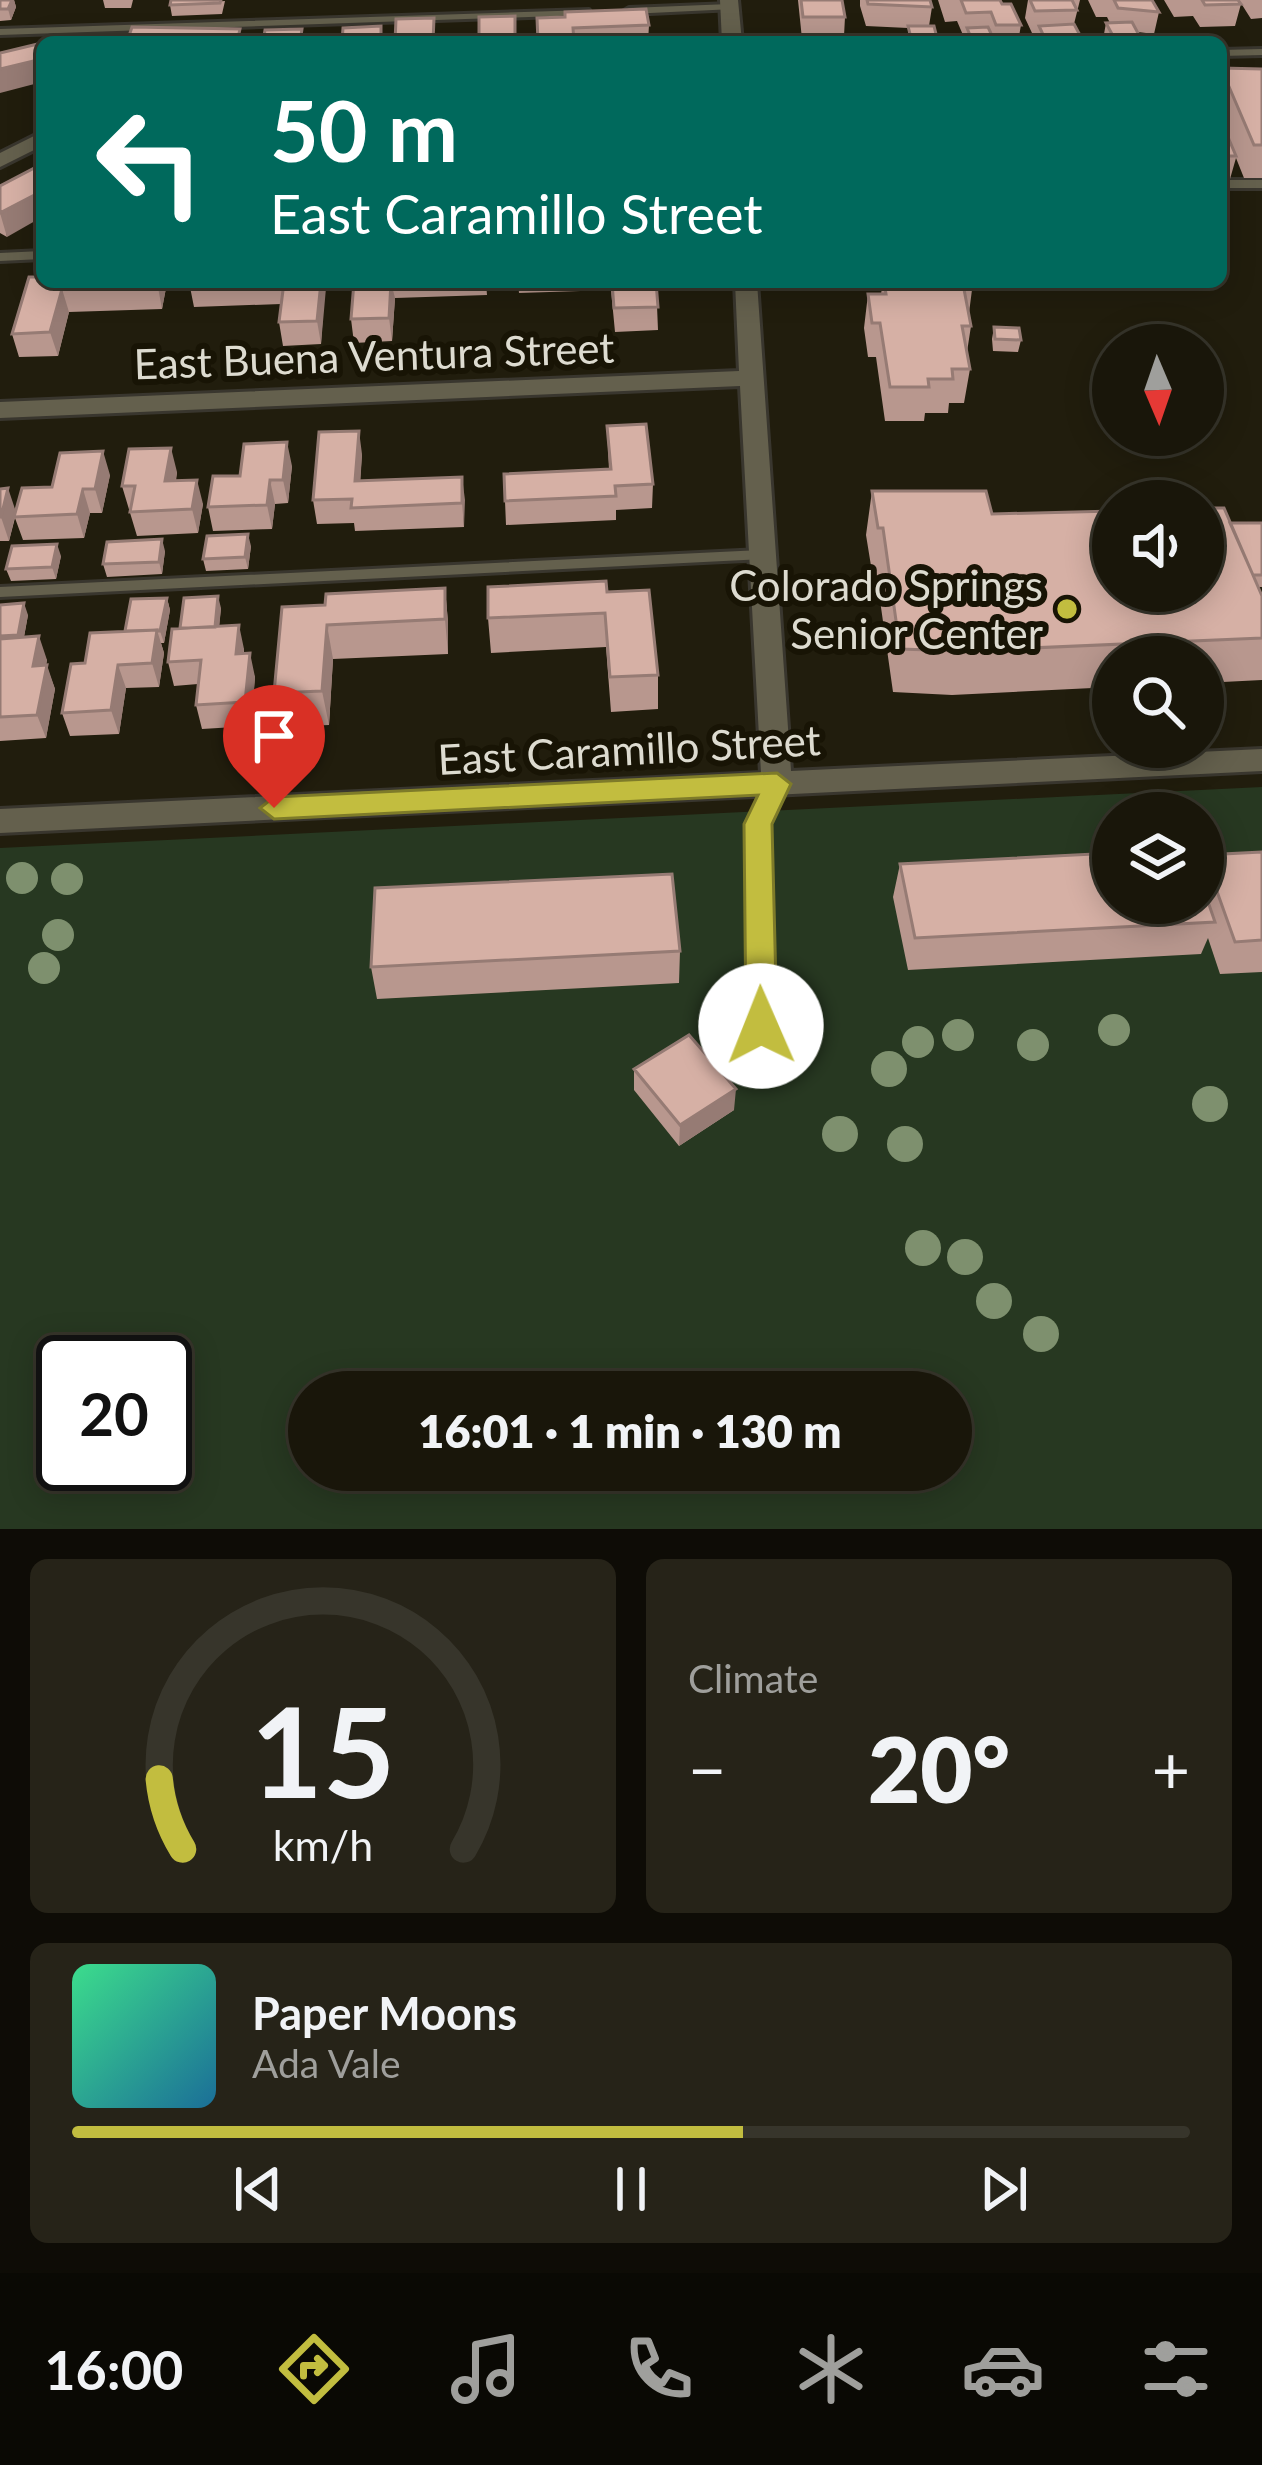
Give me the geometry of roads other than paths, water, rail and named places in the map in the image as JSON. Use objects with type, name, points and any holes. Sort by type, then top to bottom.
[{"type":"street","points":[[729,4],[732,36]]},
{"type":"street","points":[[0,160],[36,141]]},
{"type":"street","points":[[746,288],[777,784]]},
{"type":"street","name":"East Buena Ventura Street","points":[[0,410],[752,378]]},
{"type":"street","name":"East Caramillo Street","points":[[0,821],[1262,760]]},
{"type":"lane","points":[[616,11],[729,4]]},
{"type":"lane","points":[[0,32],[592,12]]},
{"type":"lane","points":[[1227,184],[1262,184]]},
{"type":"lane","points":[[0,256],[36,255]]},
{"type":"lane","points":[[0,592],[761,555]]},
{"type":"lane","points":[[761,1026],[758,824],[777,784]]},
{"type":"place","name":"Colorado Springs Senior Center","points":[[1067,609]]}]
